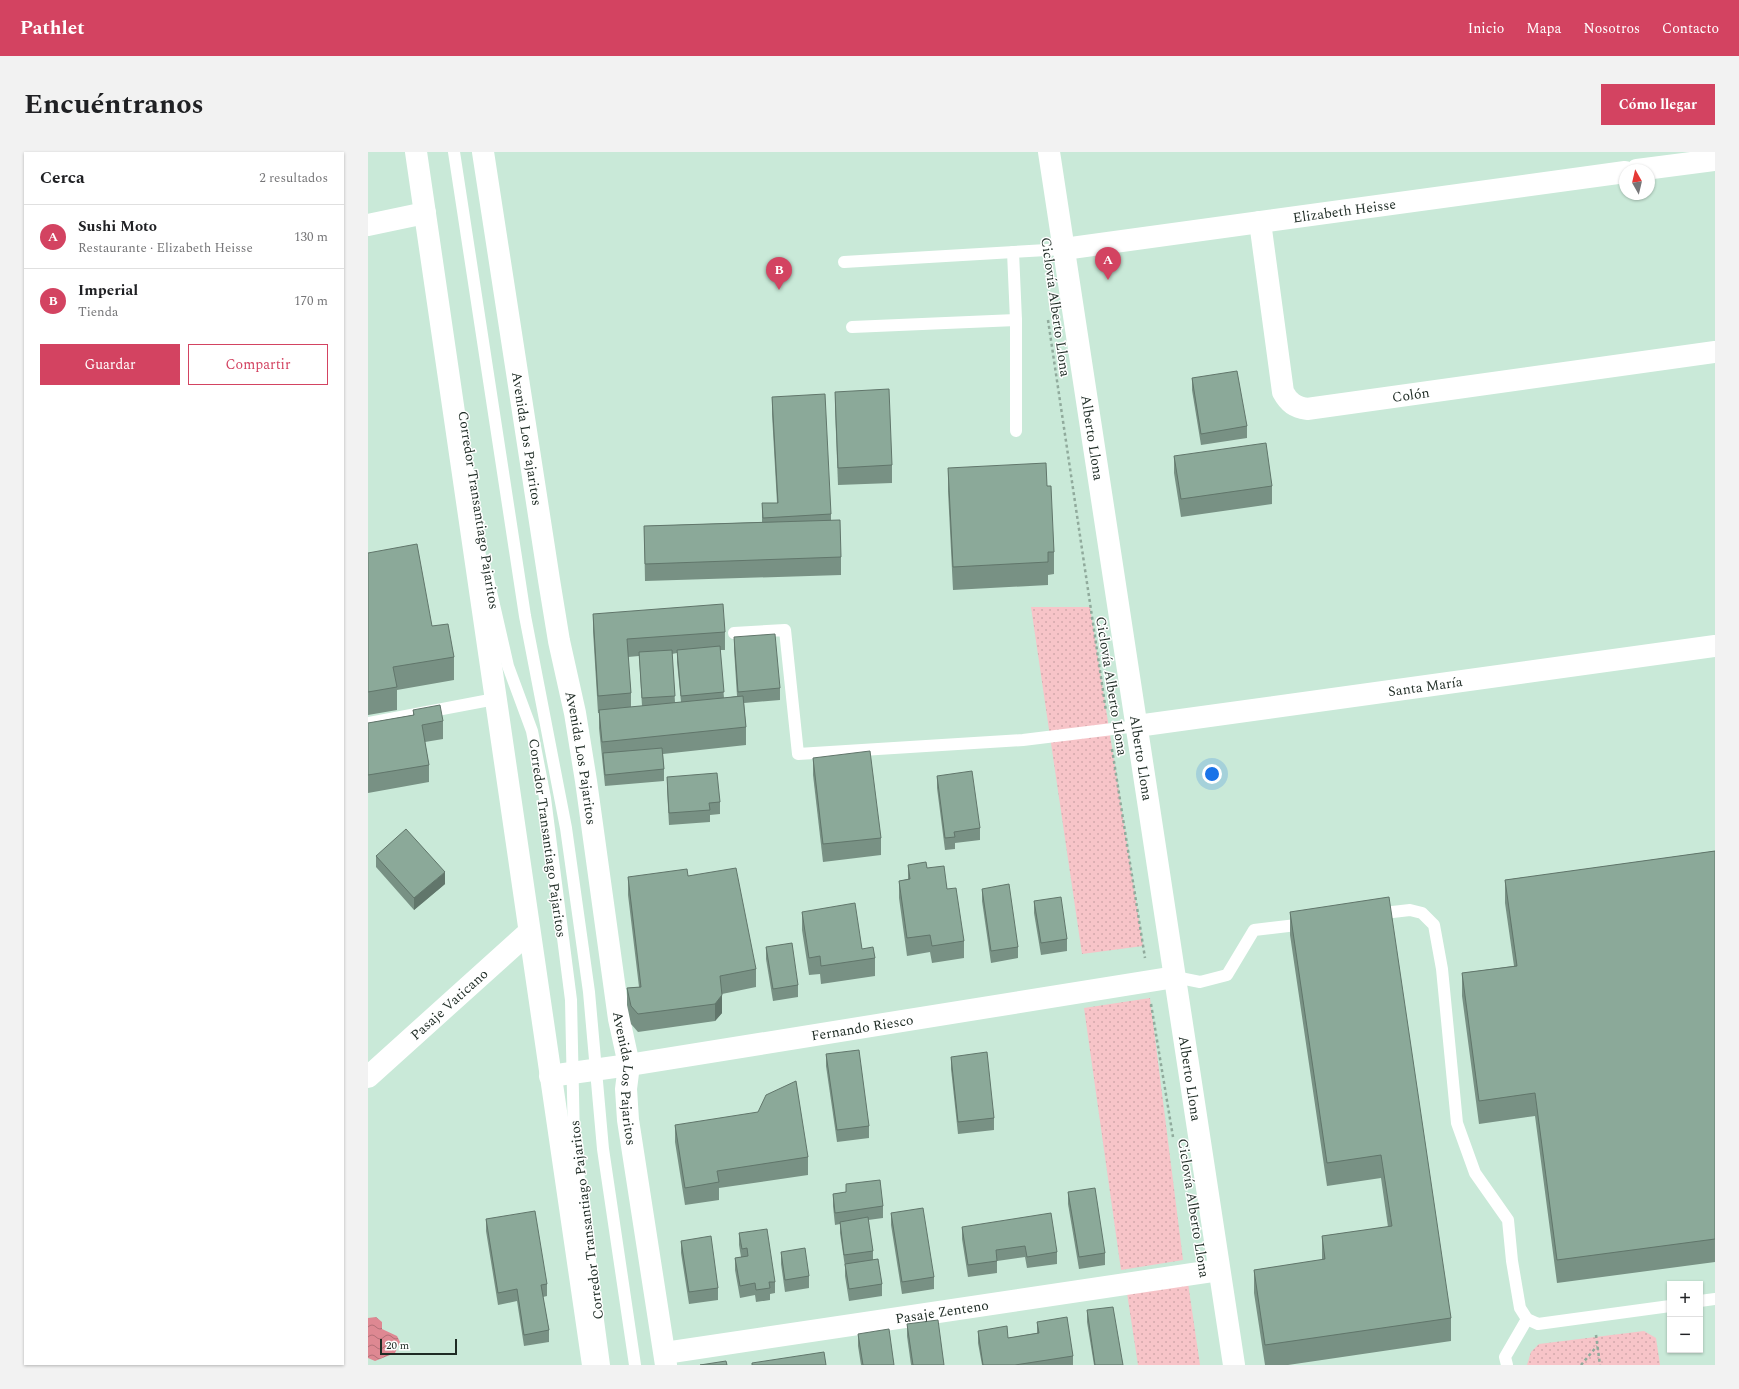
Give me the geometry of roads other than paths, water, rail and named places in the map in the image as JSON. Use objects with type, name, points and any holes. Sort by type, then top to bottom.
[{"type":"street","points":[[416,152],[593,1365]]},
{"type":"street","name":"Avenida Los Pajaritos","points":[[483,152],[550,588],[586,780],[619,1018],[629,1065],[626,1089],[628,1120],[666,1359]]},
{"type":"street","name":"Alberto Llona","points":[[1049,152],[1234,1365]]},
{"type":"street","points":[[1655,168],[1714,160]]},
{"type":"street","name":"Elizabeth Heisse","points":[[1064,249],[1619,173]]},
{"type":"street","points":[[368,225],[425,213]]},
{"type":"street","name":"Colón","points":[[1260,222],[1283,392],[1292,404],[1299,408],[1307,409],[1715,352]]},
{"type":"street","name":"Santa María","points":[[1136,726],[1715,646]]},
{"type":"street","name":"Pasaje Vaticano","points":[[368,1077],[529,932]]},
{"type":"street","name":"Fernando Riesco","points":[[550,1076],[629,1065],[1147,980],[1175,977]]},
{"type":"street","name":"Pasaje Zenteno","points":[[666,1359],[1219,1270]]},
{"type":"lane","name":"Corredor Transantiago Pajaritos","points":[[425,152],[486,570],[508,666],[532,731],[545,798],[571,1000],[574,1141],[604,1365]]},
{"type":"lane","name":"Corredor Transantiago Pajaritos","points":[[454,152],[525,616],[566,828],[589,992],[604,1157],[635,1365]]},
{"type":"lane","points":[[844,262],[1064,249]]},
{"type":"lane","points":[[1013,252],[1016,320],[1016,431]]},
{"type":"lane","points":[[852,327],[1016,320]]},
{"type":"lane","points":[[734,633],[785,630],[798,754],[1023,740],[1136,726]]},
{"type":"lane","points":[[368,723],[495,699]]},
{"type":"lane","points":[[1363,916],[1410,910],[1422,913],[1434,926],[1442,969],[1457,1123],[1475,1173],[1508,1220],[1512,1261],[1520,1308],[1527,1319],[1538,1324],[1667,1306]]},
{"type":"lane","points":[[1175,977],[1200,982],[1227,975],[1254,930],[1316,922]]},
{"type":"lane","points":[[1703,1301],[1715,1299]]},
{"type":"lane","points":[[1506,1365],[1505,1357],[1527,1319]]},
{"type":"water","points":[[376,1317],[382,1322],[382,1329],[397,1336],[400,1342],[395,1353],[375,1361],[368,1358],[368,1318]]},
{"type":"place","name":"Sushi Moto","points":[[1108,280]]},
{"type":"place","name":"Imperial","points":[[779,290]]}]
